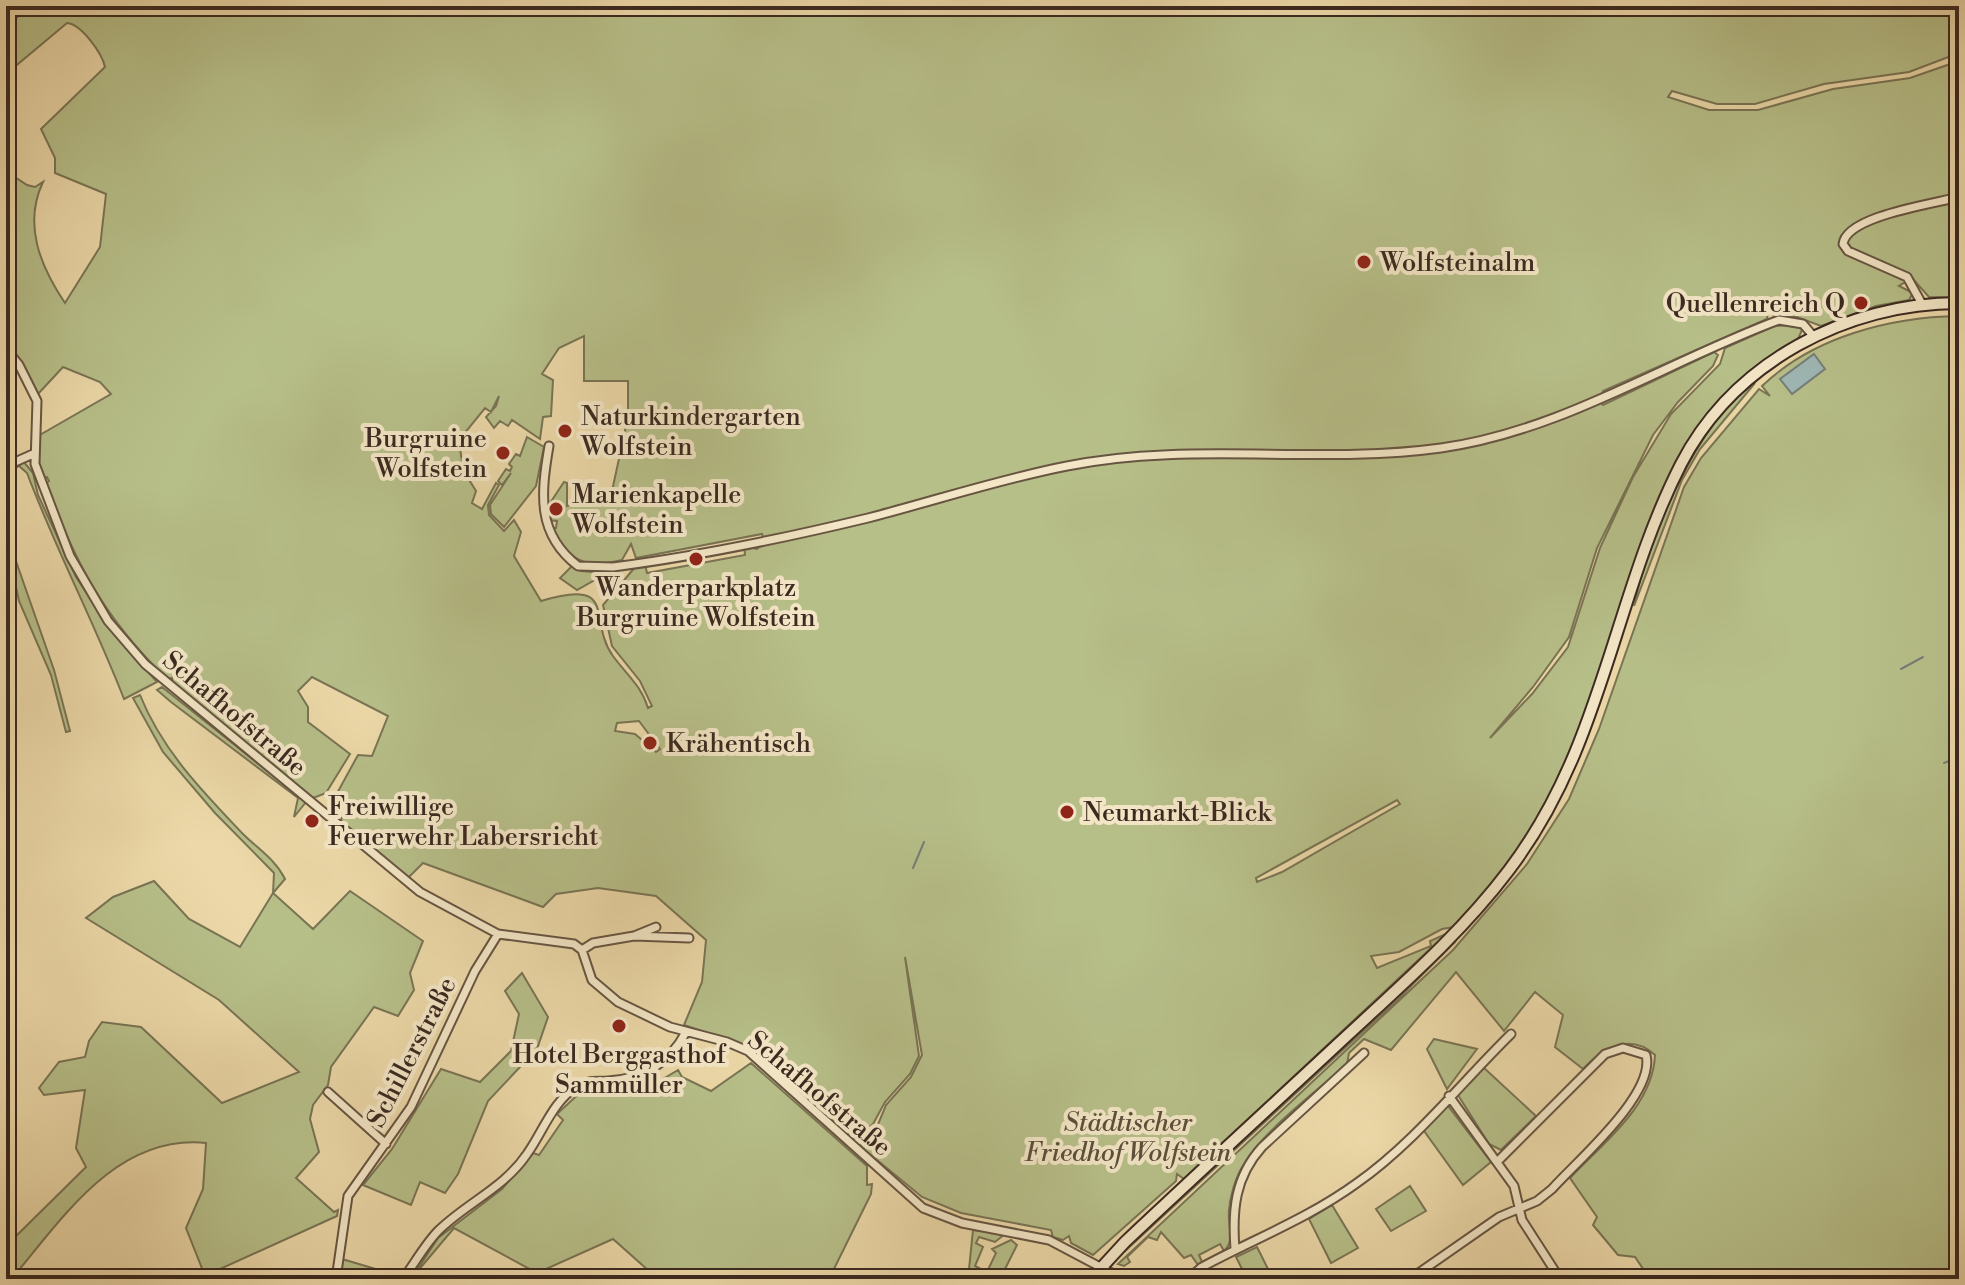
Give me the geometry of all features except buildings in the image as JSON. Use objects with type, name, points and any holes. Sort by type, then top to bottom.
[{"type":"main road","points":[[1091,1279],[1100,1267],[1365,1019],[1491,892],[1524,847],[1557,792],[1594,708],[1660,512],[1692,445],[1752,376],[1814,337],[1864,316],[1922,304],[1959,303]]},
{"type":"street","points":[[1922,304],[1907,277],[1851,253],[1844,247],[1844,237],[1854,226],[1869,220],[1959,197]]},
{"type":"street","points":[[549,446],[543,479],[547,530],[578,566],[613,567],[867,518],[1068,465],[1163,457],[1370,454],[1441,448],[1496,437],[1554,419],[1779,320],[1803,324],[1814,337]]},
{"type":"street","points":[[6,349],[19,365],[37,401],[33,454],[6,466]]},
{"type":"street","name":"Schafhofstraße","points":[[33,454],[45,494],[78,573],[108,621],[145,664],[412,886],[498,934],[564,941],[582,950],[587,973],[611,997],[648,1019],[748,1051],[923,1208],[962,1223],[1049,1240],[1123,1279]]},
{"type":"street","points":[[634,936],[656,927]]},
{"type":"street","name":"Schillerstraße","points":[[336,1279],[346,1201],[420,1090],[475,971],[498,934]]},
{"type":"street","points":[[582,950],[593,943],[634,936],[689,938]]},
{"type":"street","points":[[403,1279],[439,1230],[494,1189],[517,1167],[552,1114],[573,1089],[588,1082],[634,1078],[647,1073],[667,1058],[686,1032]]},
{"type":"street","points":[[1188,1279],[1235,1249],[1314,1211],[1357,1183],[1384,1161],[1511,1034]]},
{"type":"street","points":[[1410,1279],[1519,1206],[1544,1196],[1621,1114],[1640,1089],[1648,1063],[1646,1055],[1635,1049],[1614,1050],[1605,1054],[1498,1161]]},
{"type":"street","points":[[1235,1249],[1234,1204],[1249,1164],[1262,1147],[1364,1053]]},
{"type":"street","points":[[328,1092],[386,1144]]},
{"type":"street","points":[[1449,1096],[1517,1191],[1526,1227],[1558,1276],[1547,1279]]},
{"type":"green space","name":"Städtischer Friedhof Wolfstein","points":[[30,6],[1959,6],[1959,53],[1909,72],[1824,84],[1755,104],[1717,104],[1672,91],[1668,97],[1709,110],[1758,110],[1833,89],[1910,78],[1959,61],[1959,298],[1929,297],[1912,278],[1899,286],[1913,293],[1909,300],[1876,306],[1821,326],[1797,317],[1774,317],[1772,311],[1767,319],[1603,391],[1600,402],[1603,405],[1714,352],[1718,355],[1713,366],[1678,402],[1653,435],[1597,548],[1569,637],[1533,687],[1490,738],[1532,694],[1568,647],[1600,548],[1633,477],[1671,414],[1720,364],[1725,348],[1774,326],[1797,325],[1802,330],[1798,339],[1762,363],[1730,392],[1702,424],[1678,460],[1611,656],[1572,752],[1549,798],[1507,865],[1454,927],[1442,929],[1399,952],[1371,956],[1377,968],[1431,946],[1430,941],[1446,934],[1184,1179],[1177,1174],[1176,1181],[1093,1255],[1071,1243],[1069,1236],[1063,1240],[1053,1237],[1051,1230],[961,1213],[922,1197],[860,1146],[877,1127],[886,1105],[911,1077],[922,1055],[905,957],[919,1056],[910,1074],[885,1102],[873,1124],[854,1140],[749,1047],[684,1025],[702,982],[706,940],[656,896],[598,888],[556,894],[543,907],[423,863],[407,879],[340,821],[342,818],[330,806],[358,755],[372,756],[388,716],[312,677],[298,691],[308,707],[308,722],[350,754],[326,793],[313,798],[173,686],[172,678],[167,679],[125,634],[81,565],[45,484],[49,481],[47,477],[43,479],[38,461],[38,436],[111,394],[100,382],[63,367],[38,394],[19,358],[6,343],[6,171],[27,185],[35,187],[43,182],[34,213],[37,244],[48,274],[65,303],[100,247],[106,194],[55,173],[55,158],[41,129],[105,67],[90,40],[78,28],[67,23],[6,74],[6,27]],"holes":[[[584,336],[584,381],[628,381],[628,417],[609,505],[596,497],[567,506],[567,483],[564,482],[548,506],[547,520],[557,521],[556,528],[550,528],[565,548],[579,560],[597,564],[622,560],[631,544],[636,558],[762,534],[765,542],[757,549],[744,546],[745,555],[647,573],[645,564],[636,566],[603,605],[612,646],[640,681],[652,706],[648,708],[637,686],[613,656],[592,599],[582,595],[566,595],[541,601],[514,556],[521,532],[514,520],[504,531],[489,515],[488,505],[499,485],[496,483],[482,509],[472,503],[476,491],[463,470],[459,440],[485,408],[491,412],[486,417],[494,428],[500,421],[508,426],[512,420],[540,439],[543,417],[551,416],[553,380],[542,374],[559,348]],[[639,721],[660,749],[656,752],[635,734],[615,731],[617,723]],[[1397,800],[1400,804],[1282,872],[1257,882],[1256,878]]]},
{"type":"green space","points":[[1959,316],[1959,1279],[1650,1279],[1635,1257],[1618,1255],[1593,1225],[1597,1217],[1570,1178],[1636,1107],[1646,1091],[1655,1055],[1646,1048],[1627,1044],[1608,1049],[1583,1069],[1555,1047],[1563,1015],[1535,992],[1504,1031],[1456,972],[1391,1050],[1364,1039],[1349,1053],[1347,1064],[1290,1114],[1250,1155],[1241,1169],[1230,1200],[1230,1242],[1224,1251],[1220,1244],[1199,1255],[1202,1262],[1198,1265],[1191,1255],[1184,1258],[1161,1232],[1157,1240],[1148,1237],[1127,1257],[1130,1262],[1124,1266],[1118,1264],[1453,950],[1527,864],[1569,799],[1599,729],[1684,487],[1701,458],[1759,389],[1770,396],[1762,386],[1782,369],[1854,333],[1906,320]]},
{"type":"green space","points":[[1755,383],[1700,449],[1682,480],[1634,606],[1663,517],[1695,452],[1734,400]]},
{"type":"green space","points":[[527,437],[544,447],[536,486],[504,527],[491,514],[490,505],[511,473],[502,485],[498,481],[506,469],[510,471],[512,467],[509,464],[516,454],[520,456]]},
{"type":"green space","points":[[23,461],[33,473],[38,495],[76,577],[111,630],[157,682],[124,699],[27,473],[19,466],[6,472],[6,468]]},
{"type":"green space","points":[[10,544],[54,670],[70,731],[66,732],[51,675],[19,601],[7,545]]},
{"type":"green space","points":[[572,566],[581,571],[607,573],[577,590],[560,578]]},
{"type":"green space","points":[[162,687],[306,802],[294,817],[298,798],[171,702],[157,690]]},
{"type":"green space","points":[[140,695],[160,734],[184,769],[281,872],[285,879],[273,893],[274,873],[215,813],[163,752],[133,698]]},
{"type":"green space","points":[[154,881],[189,919],[240,947],[273,893],[313,929],[350,891],[423,941],[410,973],[414,990],[398,1016],[374,1007],[331,1067],[328,1085],[313,1105],[310,1119],[319,1152],[296,1178],[334,1212],[338,1210],[337,1216],[198,1279],[186,1279],[203,1271],[186,1228],[203,1189],[206,1143],[175,1144],[146,1152],[120,1165],[74,1205],[14,1276],[6,1277],[6,1246],[86,1167],[76,1148],[85,1090],[44,1095],[39,1088],[59,1062],[85,1057],[89,1041],[102,1022],[141,1027],[222,1103],[299,1072],[219,1000],[86,918],[113,897]]},
{"type":"green space","points":[[1456,941],[1398,999],[1124,1252],[1138,1235]]},
{"type":"green space","points":[[522,973],[548,1017],[537,1049],[488,1101],[458,1174],[445,1193],[420,1182],[411,1205],[363,1185],[392,1149],[441,1069],[480,1082],[511,1051],[519,1014],[505,991]]},
{"type":"green space","points":[[1434,1039],[1477,1049],[1447,1089],[1427,1049]]},
{"type":"green space","points":[[751,1063],[867,1166],[867,1185],[872,1184],[871,1194],[829,1279],[658,1279],[613,1239],[537,1273],[454,1228],[411,1279],[438,1238],[502,1189],[533,1153],[539,1155],[563,1120],[557,1114],[586,1087],[584,1092],[633,1090],[678,1070],[682,1077],[711,1091]]},
{"type":"green space","points":[[1483,1067],[1536,1116],[1501,1150],[1489,1144],[1458,1095]]},
{"type":"green space","points":[[1448,1106],[1491,1162],[1463,1185],[1422,1128],[1441,1108]]},
{"type":"green space","points":[[1410,1186],[1426,1211],[1391,1231],[1376,1209]]},
{"type":"green space","points":[[1332,1205],[1358,1248],[1331,1263],[1309,1219]]},
{"type":"green space","points":[[973,1230],[1005,1234],[995,1242],[979,1237],[976,1243],[983,1247],[975,1266],[987,1272],[996,1253],[992,1249],[1011,1240],[1017,1245],[1000,1279],[968,1279]]},
{"type":"green space","points":[[1257,1247],[1273,1279],[1247,1279],[1236,1257]]},
{"type":"green space","points":[[342,1259],[386,1272],[388,1279],[341,1279]]},
{"type":"water","points":[[1814,354],[1825,369],[1792,394],[1780,379]]},
{"type":"waterway","points":[[1901,669],[1923,657]]},
{"type":"waterway","points":[[1944,763],[1959,757]]},
{"type":"waterway","points":[[913,868],[924,842]]},
{"type":"place","name":"Wolfsteinalm","points":[[1364,262]]},
{"type":"place","name":"Quellenreich Q","points":[[1861,303]]},
{"type":"place","name":"Naturkindergarten Wolfstein","points":[[565,431]]},
{"type":"place","name":"Burgruine Wolfstein","points":[[503,453]]},
{"type":"place","name":"Marienkapelle Wolfstein","points":[[556,509]]},
{"type":"place","name":"Wanderparkplatz Burgruine Wolfstein","points":[[696,559]]},
{"type":"place","name":"Krähentisch","points":[[650,743]]},
{"type":"place","name":"Neumarkt-Blick","points":[[1067,812]]},
{"type":"place","name":"Freiwillige Feuerwehr Labersricht","points":[[312,821]]},
{"type":"place","name":"Hotel Berggasthof Sammüller","points":[[619,1026]]}]
